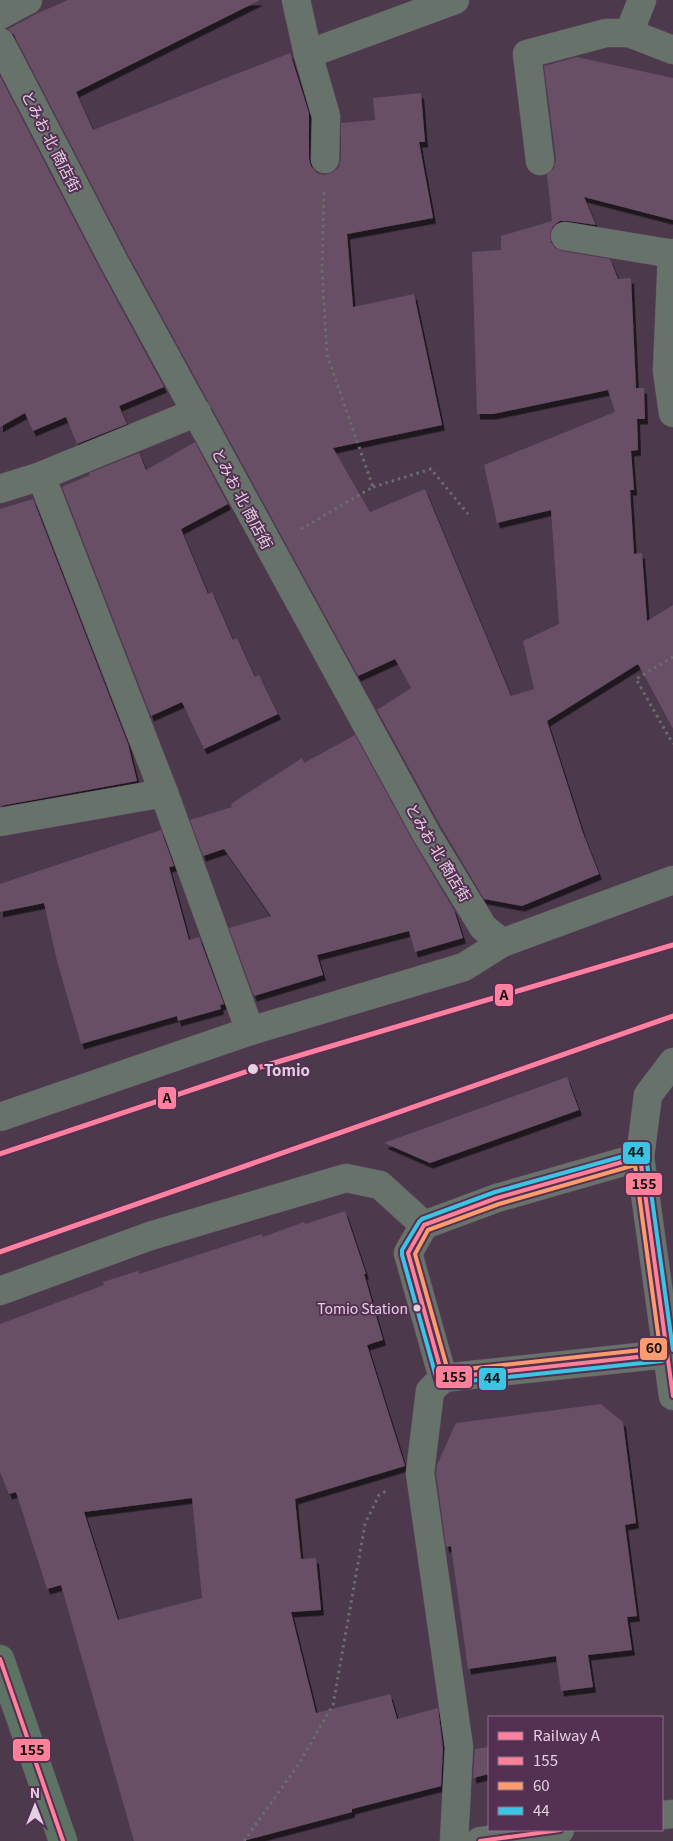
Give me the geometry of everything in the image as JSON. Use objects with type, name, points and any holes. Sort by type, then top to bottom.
[{"type":"main road","points":[[0,1659],[62,1841]]},
{"type":"street","points":[[0,15],[28,0]]},
{"type":"street","points":[[296,0],[308,54],[326,116],[324,158]]},
{"type":"street","points":[[308,54],[455,0]]},
{"type":"street","points":[[628,33],[642,0]]},
{"type":"street","points":[[540,161],[527,54],[606,33],[628,33],[673,50]]},
{"type":"street","name":"とみお 北 商店街","points":[[0,42],[113,260],[427,835],[483,926],[502,943]]},
{"type":"street","points":[[565,236],[672,253],[667,371],[673,413]]},
{"type":"street","points":[[0,488],[41,476],[197,412]]},
{"type":"street","points":[[41,476],[164,792],[250,1031]]},
{"type":"street","points":[[0,822],[164,792]]},
{"type":"street","points":[[0,1117],[250,1031],[464,967],[502,943],[673,880]]},
{"type":"street","points":[[673,1062],[648,1095],[640,1157],[673,1396]]},
{"type":"street","points":[[443,1378],[408,1253],[424,1225],[497,1198],[640,1157]]},
{"type":"street","points":[[0,1291],[150,1236],[346,1178],[380,1185],[424,1225]]},
{"type":"street","points":[[454,1841],[459,1747],[420,1473],[430,1391],[443,1378],[666,1354]]},
{"type":"street","points":[[480,1841],[553,1831]]},
{"type":"path","points":[[324,158],[322,270],[327,355],[373,487]]},
{"type":"path","points":[[270,547],[373,487],[431,469],[468,514]]},
{"type":"path","points":[[673,657],[636,679],[673,744]]},
{"type":"path","points":[[244,1841],[298,1765],[333,1705],[365,1524],[379,1495],[420,1473]]},
{"type":"building","points":[[68,0],[260,0],[76,92],[93,130],[290,53],[309,113],[309,159],[311,166],[317,173],[325,175],[339,167],[341,159],[341,123],[375,120],[373,98],[421,93],[425,142],[419,142],[433,218],[347,234],[353,307],[414,294],[442,425],[333,448],[370,512],[425,489],[511,696],[534,689],[523,641],[559,624],[551,510],[497,523],[484,465],[615,412],[608,390],[493,414],[477,414],[472,252],[501,250],[501,236],[552,221],[547,174],[554,168],[556,159],[544,66],[577,57],[673,78],[673,220],[584,197],[596,225],[560,221],[553,226],[550,234],[551,242],[555,248],[562,251],[610,259],[618,279],[631,278],[636,388],[644,388],[645,419],[637,419],[638,450],[631,451],[634,490],[630,490],[634,554],[642,553],[647,621],[673,605],[673,729],[638,664],[547,721],[583,833],[599,874],[522,906],[484,899],[441,827],[377,710],[411,688],[395,659],[358,676],[127,253],[14,35],[8,29]]},
{"type":"building","points":[[0,76],[99,267],[164,387],[119,406],[127,424],[77,444],[66,417],[33,431],[25,413],[0,427]]},
{"type":"building","points":[[195,442],[228,504],[181,529],[208,594],[212,592],[233,640],[237,638],[255,677],[259,675],[278,714],[204,749],[182,702],[151,716],[62,487],[90,475],[89,473],[139,453],[146,470]]},
{"type":"building","points":[[33,499],[128,744],[137,781],[0,806],[0,509]]},
{"type":"building","points":[[355,735],[414,843],[454,910],[463,938],[415,952],[409,931],[317,955],[323,975],[254,996],[229,928],[271,916],[224,849],[203,856],[190,820],[232,807],[231,804],[302,758],[304,763]]},
{"type":"building","points":[[161,830],[174,866],[169,867],[189,940],[199,937],[224,1004],[220,1005],[221,1009],[178,1021],[177,1016],[81,1044],[57,961],[44,903],[0,912],[0,884]]},
{"type":"building","points":[[567,1077],[579,1110],[430,1163],[384,1143]]},
{"type":"building","points":[[345,1211],[366,1274],[364,1274],[383,1340],[367,1345],[405,1466],[295,1499],[301,1559],[316,1558],[321,1610],[291,1612],[316,1713],[390,1694],[397,1719],[438,1708],[443,1748],[441,1786],[352,1809],[352,1812],[243,1841],[134,1841],[61,1585],[47,1589],[16,1492],[9,1494],[0,1472],[0,1324],[104,1285],[103,1282],[138,1271],[139,1274],[262,1234],[263,1237],[304,1222],[305,1224]],"holes":[[[192,1498],[202,1598],[118,1620],[84,1512]]]},
{"type":"building","points":[[601,1404],[623,1422],[636,1523],[625,1525],[637,1616],[627,1617],[632,1650],[588,1655],[593,1687],[561,1691],[556,1656],[468,1669],[451,1546],[446,1547],[436,1473],[437,1465],[456,1423]]},
{"type":"building","points":[[488,1747],[488,1774],[473,1778],[475,1749]]},
{"type":"rail line","name":"A","points":[[0,1154],[257,1068],[673,945]]},
{"type":"rail line","name":"A","points":[[0,1252],[673,1016]]},
{"type":"transit line","name":"44","points":[[662,1361],[441,1384],[437,1380],[402,1250],[422,1219],[495,1192],[642,1151],[646,1156],[673,1350]]},
{"type":"transit line","name":"155","points":[[666,1354],[443,1378],[408,1253],[424,1225],[497,1198],[640,1157],[673,1396]]},
{"type":"transit line","name":"60","points":[[635,1165],[660,1348],[448,1371],[415,1254],[428,1230],[499,1204],[635,1165]]},
{"type":"transit line","name":"155","points":[[0,1659],[63,1841]]},
{"type":"transit line","name":"155","points":[[480,1841],[553,1831]]},
{"type":"place","name":"Tomio","points":[[253,1069]]},
{"type":"place","name":"Tomio Station","points":[[417,1308]]}]
